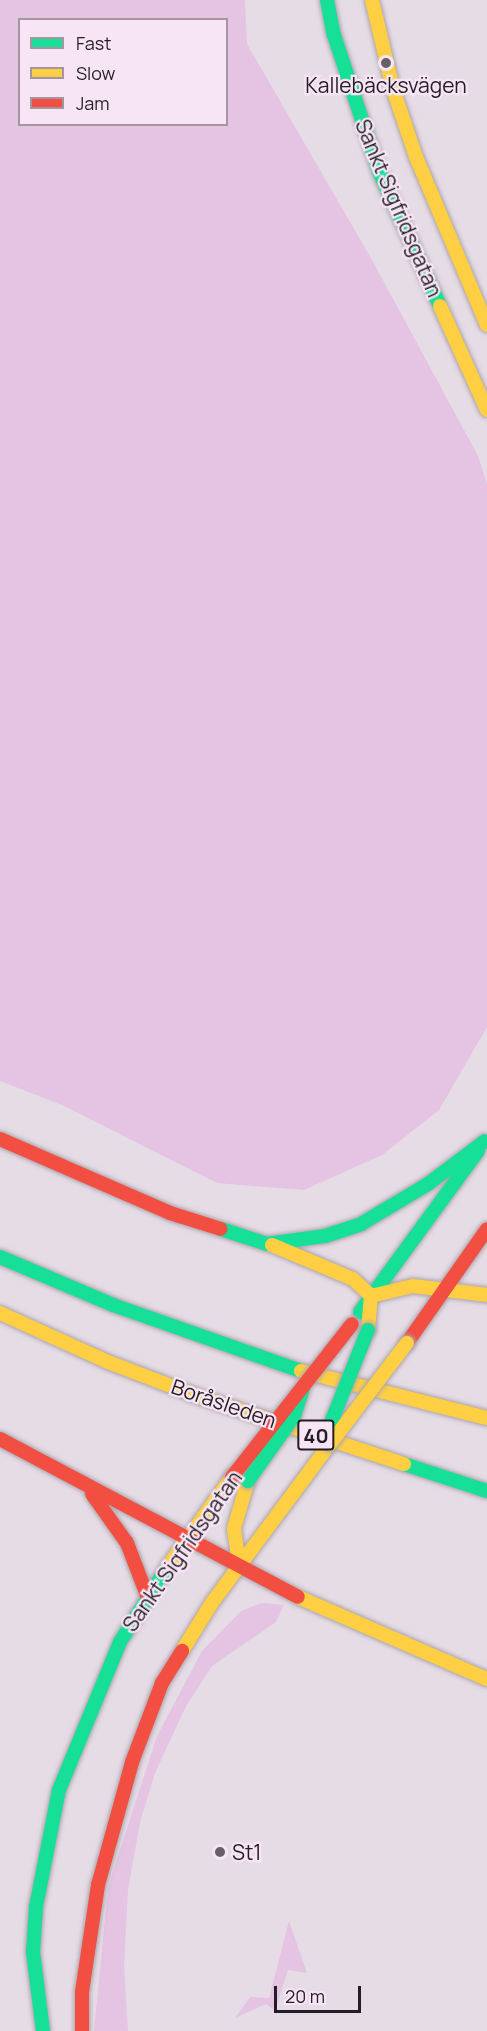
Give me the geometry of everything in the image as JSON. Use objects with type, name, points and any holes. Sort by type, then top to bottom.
[{"type":"main road","name":"Sankt Sigfridsgatan","points":[[327,0],[334,35],[379,171],[487,410]]},
{"type":"main road","name":"Sankt Sigfridsgatan","points":[[372,0],[386,63],[416,157],[487,325]]},
{"type":"main road","points":[[0,1139],[170,1213],[329,1266],[353,1279],[371,1296]]},
{"type":"main road","name":"Sankt Sigfridsgatan","points":[[44,2031],[33,1952],[40,1884],[59,1790],[99,1686],[147,1595],[232,1477],[352,1324],[486,1139]]},
{"type":"main road","points":[[267,1244],[325,1236],[361,1224],[428,1184],[486,1139]]},
{"type":"main road","points":[[82,2031],[82,1992],[98,1886],[132,1762],[162,1683],[239,1564],[407,1343],[487,1229]]},
{"type":"main road","points":[[0,1257],[113,1305],[302,1372],[487,1418]]},
{"type":"main road","points":[[371,1296],[413,1286],[446,1287],[487,1295]]},
{"type":"main road","points":[[330,1444],[332,1420],[368,1330],[371,1296]]},
{"type":"main road","name":"Boråsleden","points":[[0,1313],[108,1362],[197,1396],[487,1491]]},
{"type":"main road","points":[[239,1564],[234,1528],[248,1480],[294,1416],[303,1388]]},
{"type":"main road","points":[[438,1406],[487,1408]]},
{"type":"main road","points":[[0,1439],[88,1488],[190,1537],[303,1600],[487,1679]]},
{"type":"main road","points":[[88,1488],[127,1543],[147,1595]]},
{"type":"shaded area","points":[[0,0],[245,0],[247,44],[372,260],[478,456],[487,484],[487,1027],[439,1110],[382,1155],[304,1190],[217,1183],[62,1105],[0,1081]]},
{"type":"shaded area","points":[[262,1603],[284,1605],[276,1622],[212,1666],[186,1706],[155,1773],[140,1822],[128,1890],[124,1967],[128,2031],[94,2031],[108,1887],[157,1736],[202,1651],[241,1611]]},
{"type":"shaded area","points":[[289,1921],[307,1973],[288,1970],[275,2011],[266,2004],[235,2018],[250,1997],[269,1998]]},
{"type":"traffic: fast","points":[[327,0],[334,35],[379,171],[440,306]]},
{"type":"traffic: fast","points":[[221,1229],[267,1244],[325,1236],[361,1224],[428,1184],[485,1141]]},
{"type":"traffic: fast","points":[[360,1312],[478,1151]]},
{"type":"traffic: fast","points":[[0,1257],[113,1305],[301,1371]]},
{"type":"traffic: fast","points":[[330,1444],[332,1420],[368,1330]]},
{"type":"traffic: fast","points":[[248,1481],[294,1416],[303,1388]]},
{"type":"traffic: fast","points":[[404,1464],[487,1491]]},
{"type":"traffic: fast","points":[[43,2031],[33,1952],[36,1907],[59,1790],[120,1642],[168,1566]]},
{"type":"traffic: slow","points":[[372,0],[393,89],[416,157],[487,325]]},
{"type":"traffic: slow","points":[[440,306],[487,410]]},
{"type":"traffic: slow","points":[[272,1245],[353,1279],[371,1296],[368,1330]]},
{"type":"traffic: slow","points":[[371,1296],[413,1286],[487,1295]]},
{"type":"traffic: slow","points":[[0,1313],[108,1362],[197,1396],[404,1464]]},
{"type":"traffic: slow","points":[[330,1444],[407,1343]]},
{"type":"traffic: slow","points":[[301,1371],[487,1418]]},
{"type":"traffic: slow","points":[[182,1651],[211,1604],[330,1444]]},
{"type":"traffic: slow","points":[[168,1566],[232,1477]]},
{"type":"traffic: slow","points":[[239,1564],[234,1528],[248,1481]]},
{"type":"traffic: slow","points":[[298,1597],[487,1679]]},
{"type":"traffic: jam","points":[[0,1139],[170,1213],[221,1229]]},
{"type":"traffic: jam","points":[[407,1343],[487,1229]]},
{"type":"traffic: jam","points":[[232,1477],[352,1324]]},
{"type":"traffic: jam","points":[[0,1439],[298,1597]]},
{"type":"traffic: jam","points":[[92,1494],[127,1543],[147,1595]]},
{"type":"traffic: jam","points":[[82,2031],[82,1992],[98,1885],[132,1762],[162,1683],[182,1651]]},
{"type":"place","name":"Kallebäcksvägen","points":[[386,63]]},
{"type":"place","name":"St1","points":[[220,1852]]}]
